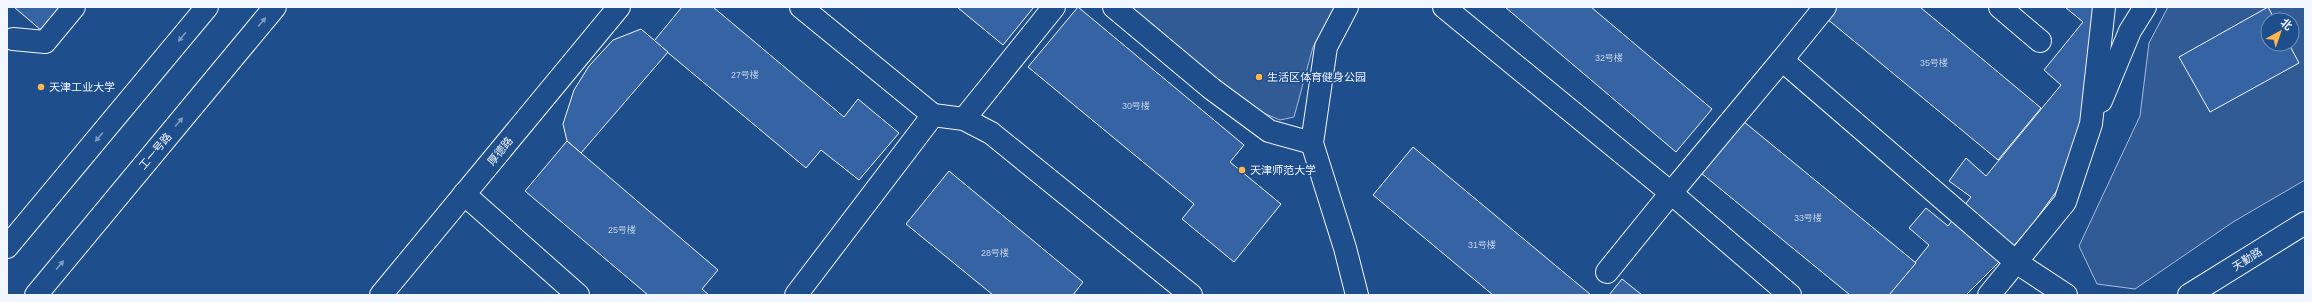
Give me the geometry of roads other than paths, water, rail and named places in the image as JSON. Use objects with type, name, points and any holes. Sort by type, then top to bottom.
[{"type":"main road","points":[[9,39],[45,42],[74,7]]},
{"type":"main road","points":[[7,247],[207,7]]},
{"type":"main road","name":"工一号路","points":[[36,295],[275,7]]},
{"type":"main road","name":"厚德路","points":[[381,295],[619,7]]},
{"type":"main road","points":[[800,7],[933,115],[964,119],[991,133],[1191,295]]},
{"type":"main road","points":[[964,119],[1054,7]]},
{"type":"main road","points":[[1114,7],[1212,89],[1269,131],[1312,143]]},
{"type":"main road","points":[[1347,7],[1326,47],[1312,143],[1345,248],[1357,295]]},
{"type":"main road","points":[[1444,7],[1671,193],[1790,295]]},
{"type":"main road","points":[[1607,272],[1825,7]]},
{"type":"main road","points":[[2000,7],[2040,41]]},
{"type":"main road","points":[[2091,124],[2104,7]]},
{"type":"main road","points":[[1988,295],[2065,202],[2091,124],[2130,31],[2145,7]]},
{"type":"main road","points":[[1782,60],[2016,262],[2066,295]]},
{"type":"main road","points":[[796,295],[933,115]]},
{"type":"main road","points":[[464,194],[578,295]]},
{"type":"main road","name":"天勤路","points":[[2190,295],[2305,223]]},
{"type":"place","name":"生活区体育健身公园","points":[[1259,77]]},
{"type":"place","name":"天津工业大学","points":[[41,87]]},
{"type":"place","name":"天津师范大学","points":[[1242,170]]}]
